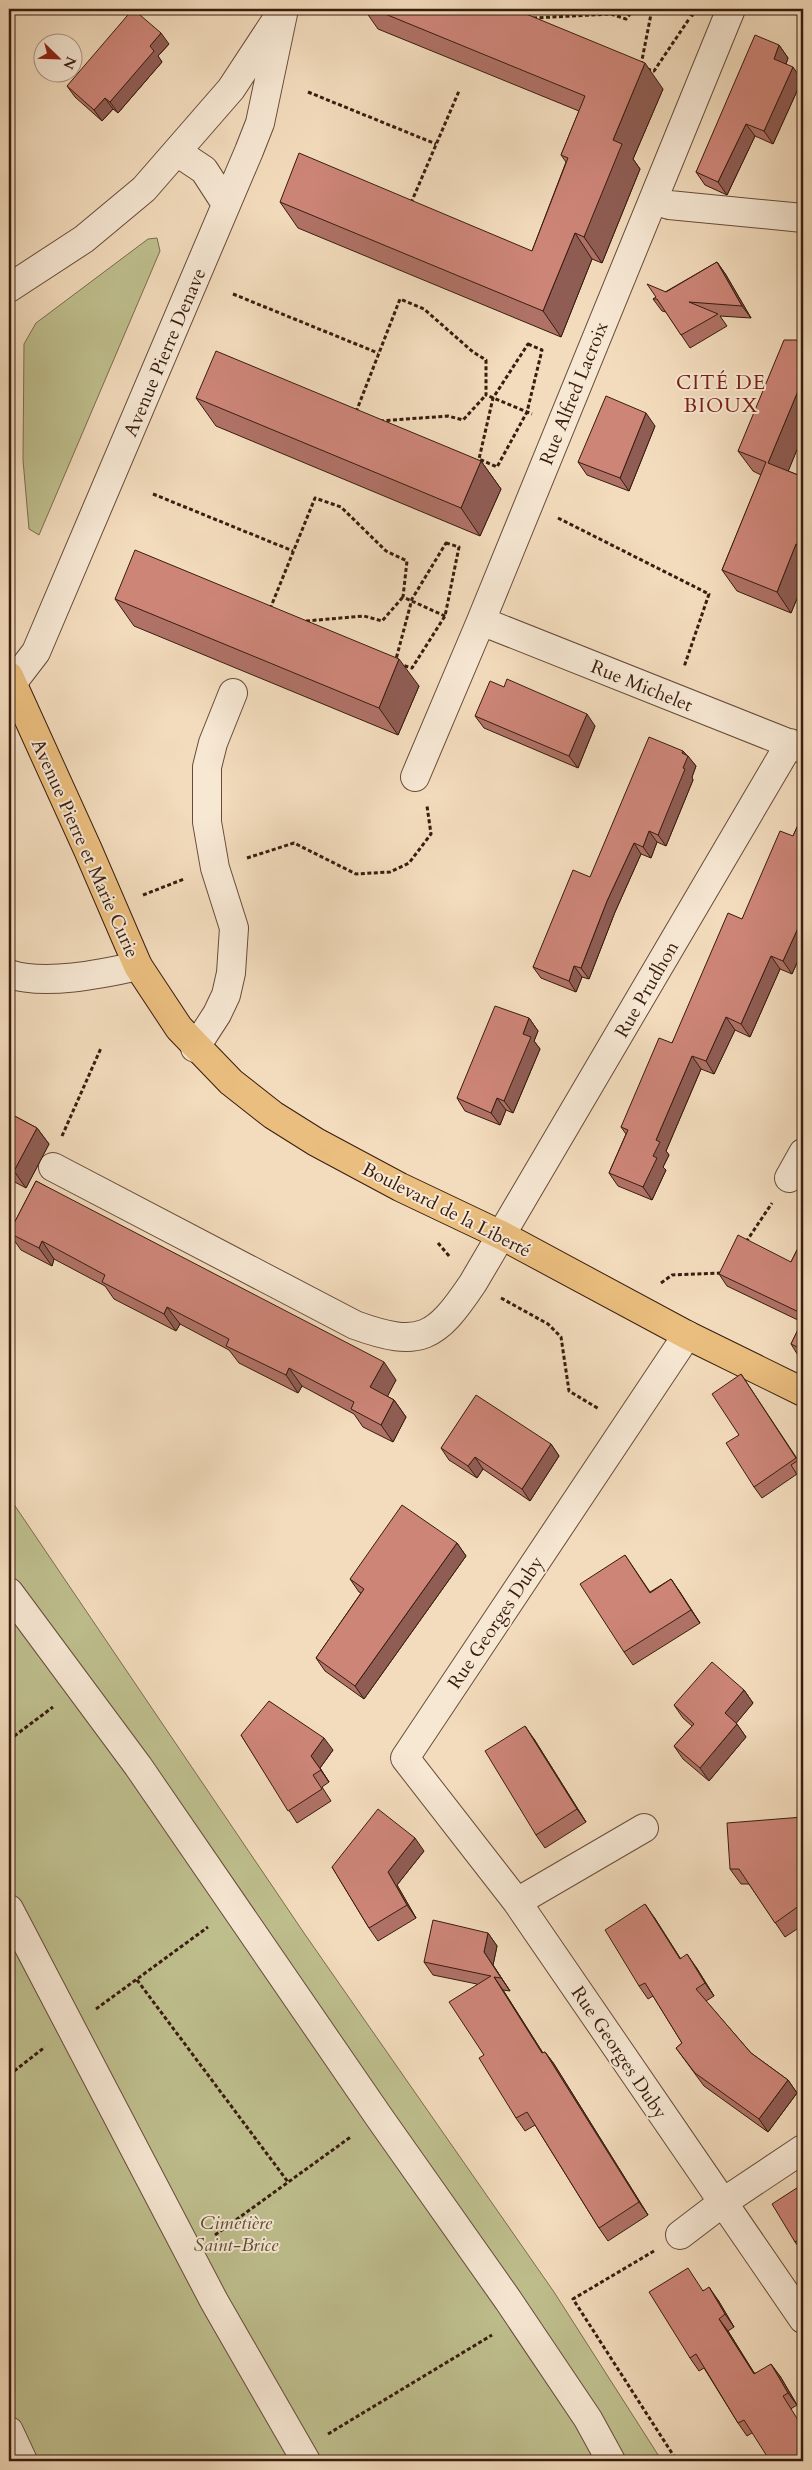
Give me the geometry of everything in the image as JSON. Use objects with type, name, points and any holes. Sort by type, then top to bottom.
[{"type":"main road","name":"Avenue Pierre et Marie Curie","points":[[11,679],[138,966]]},
{"type":"main road","name":"Boulevard de la Liberté","points":[[138,966],[179,1028],[196,1048],[231,1082],[273,1114],[316,1142],[400,1187],[501,1235],[687,1335],[803,1392]]},
{"type":"street","name":"Avenue Pierre Denave","points":[[9,288],[84,239],[144,189],[231,89],[283,9]]},
{"type":"street","name":"Avenue Pierre Denave","points":[[11,679],[36,652],[260,123],[283,9]]},
{"type":"street","name":"Rue Alfred Lacroix","points":[[415,777],[481,621],[731,9]]},
{"type":"street","points":[[177,152],[204,170],[226,204]]},
{"type":"street","points":[[653,200],[669,205],[803,218]]},
{"type":"street","name":"Rue Michelet","points":[[481,621],[797,746]]},
{"type":"street","points":[[196,1048],[217,1014],[226,995],[231,973],[234,928],[215,868],[207,822],[208,767],[213,744],[233,693]]},
{"type":"street","name":"Rue Prudhon","points":[[53,1167],[355,1326],[386,1336],[409,1337],[432,1331],[452,1314],[473,1283],[797,746]]},
{"type":"street","points":[[9,974],[20,977],[74,978],[138,966]]},
{"type":"street","points":[[789,1178],[803,1153]]},
{"type":"street","name":"Rue Georges Duby","points":[[687,1335],[404,1758],[517,1902],[722,2203],[757,2249],[803,2319]]},
{"type":"street","points":[[9,1592],[138,1766],[379,2117],[520,2318],[588,2418],[610,2461]]},
{"type":"street","points":[[517,1902],[644,1828]]},
{"type":"street","points":[[9,1909],[189,2254],[303,2456]]},
{"type":"street","points":[[680,2235],[722,2203],[803,2149]]},
{"type":"street","points":[[9,2431],[23,2461]]},
{"type":"path","points":[[525,19],[612,14],[626,19],[634,9]]},
{"type":"path","points":[[652,9],[640,66],[654,71],[692,15],[678,9]]},
{"type":"path","points":[[408,210],[459,91]]},
{"type":"path","points":[[308,92],[436,144]]},
{"type":"path","points":[[233,294],[378,353]]},
{"type":"path","points":[[363,415],[354,412],[400,299],[424,309],[472,352],[486,360],[486,395],[463,420],[448,416],[382,421],[372,418]]},
{"type":"path","points":[[528,344],[542,350],[527,412],[497,467],[479,459],[493,398],[528,344]]},
{"type":"path","points":[[486,395],[527,412]]},
{"type":"path","points":[[154,494],[293,551]]},
{"type":"path","points":[[269,613],[315,498],[341,507],[386,551],[407,561],[403,597],[382,621],[364,616],[304,622]]},
{"type":"path","points":[[529,503],[709,594],[673,697]]},
{"type":"path","points":[[446,543],[459,547],[444,616],[412,668],[395,663],[412,599],[446,543]]},
{"type":"path","points":[[403,597],[412,599],[444,616]]},
{"type":"path","points":[[215,868],[294,843],[356,874],[390,872],[409,863],[431,834],[429,812],[415,777]]},
{"type":"path","points":[[144,894],[190,877]]},
{"type":"path","points":[[53,1167],[53,1157],[101,1048]]},
{"type":"path","points":[[741,1250],[789,1178]]},
{"type":"path","points":[[435,1240],[473,1283],[548,1324],[561,1337],[569,1391],[603,1411],[618,1439]]},
{"type":"path","points":[[634,1306],[672,1275],[702,1272],[725,1274]]},
{"type":"path","points":[[9,1740],[79,1687]]},
{"type":"path","points":[[9,2075],[70,2028],[235,1908]]},
{"type":"path","points":[[137,1980],[288,2182]]},
{"type":"path","points":[[189,2254],[379,2117]]},
{"type":"path","points":[[677,2461],[573,2299],[680,2235]]},
{"type":"path","points":[[303,2456],[520,2318]]},
{"type":"green space","points":[[157,238],[160,251],[39,535],[29,529],[23,460],[24,344],[36,323],[148,239]]},
{"type":"green space","name":"Cimetière Saint-Brice","points":[[9,1497],[304,1933],[554,2292],[662,2461],[9,2461]]},
{"type":"building","points":[[133,9],[161,33],[150,46],[154,51],[110,102],[105,98],[94,110],[67,86],[70,82],[82,82],[82,68]]},
{"type":"building","points":[[373,9],[514,9],[645,63],[613,140],[622,144],[584,237],[575,233],[543,311],[280,202],[299,153],[532,251],[568,158],[561,155],[585,96]]},
{"type":"building","points":[[755,35],[779,45],[774,59],[793,67],[764,131],[746,124],[718,182],[696,172]]},
{"type":"building","points":[[717,262],[742,306],[689,302],[718,314],[681,335],[657,299],[653,299],[656,297],[647,284],[666,292]]},
{"type":"building","points":[[784,340],[796,340],[803,343],[803,379],[768,463],[803,477],[803,546],[796,544],[777,592],[722,570],[766,462],[738,451]]},
{"type":"building","points":[[216,351],[481,461],[461,508],[196,398]]},
{"type":"building","points":[[606,396],[646,413],[620,478],[578,462]]},
{"type":"building","points":[[135,550],[399,659],[379,708],[115,599]]},
{"type":"building","points":[[507,679],[587,714],[569,756],[475,716],[490,681],[504,687]]},
{"type":"building","points":[[649,737],[683,751],[682,753],[688,756],[683,768],[685,769],[658,835],[649,831],[643,847],[634,843],[607,901],[581,968],[574,966],[569,981],[533,967],[573,870],[590,877]]},
{"type":"building","points":[[803,814],[803,917],[783,961],[771,956],[741,1024],[726,1017],[706,1061],[692,1056],[656,1140],[660,1142],[653,1156],[657,1158],[643,1187],[609,1173],[628,1130],[621,1127],[659,1038],[672,1043],[728,913],[742,919],[780,831],[793,836]]},
{"type":"building","points":[[495,1006],[529,1018],[523,1034],[531,1037],[504,1101],[497,1098],[491,1113],[457,1098]]},
{"type":"building","points":[[9,1113],[37,1128],[14,1171],[9,1168]]},
{"type":"building","points":[[36,1181],[384,1362],[370,1387],[394,1400],[381,1425],[351,1409],[354,1402],[289,1368],[286,1375],[226,1346],[229,1339],[167,1307],[164,1314],[102,1282],[105,1275],[42,1241],[39,1248],[9,1233]]},
{"type":"building","points":[[738,1235],[791,1262],[803,1238],[803,1314],[719,1274]]},
{"type":"building","points":[[803,1319],[803,1350],[791,1344]]},
{"type":"building","points":[[741,1374],[796,1458],[754,1487],[726,1443],[739,1435],[712,1394]]},
{"type":"building","points":[[476,1395],[551,1444],[522,1489],[475,1457],[468,1466],[441,1448]]},
{"type":"building","points":[[803,1457],[803,1484],[791,1465]]},
{"type":"building","points":[[402,1505],[457,1543],[355,1686],[316,1658],[364,1589],[350,1579]]},
{"type":"building","points":[[625,1555],[650,1593],[671,1579],[691,1610],[624,1652],[580,1584]]},
{"type":"building","points":[[712,1662],[744,1690],[725,1713],[737,1724],[700,1768],[674,1746],[694,1724],[674,1705]]},
{"type":"building","points":[[269,1701],[324,1738],[311,1756],[321,1770],[313,1775],[322,1789],[288,1811],[241,1735]]},
{"type":"building","points":[[525,1726],[577,1809],[536,1835],[485,1751]]},
{"type":"building","points":[[378,1809],[415,1838],[388,1872],[407,1905],[369,1928],[332,1867]]},
{"type":"building","points":[[803,1817],[803,1903],[775,1923],[739,1869],[730,1869],[727,1823]]},
{"type":"building","points":[[645,1904],[680,1959],[687,1954],[705,1983],[696,1989],[751,2053],[788,2080],[759,2119],[695,2073],[676,2048],[682,2043],[645,1983],[639,1986],[605,1930]]},
{"type":"building","points":[[433,1920],[488,1933],[484,1952],[501,1978],[494,1977],[542,2053],[545,2052],[639,2202],[599,2228],[527,2112],[516,2118],[479,2058],[484,2055],[449,2002],[491,1976],[424,1962]]},
{"type":"building","points":[[803,2184],[803,2237],[795,2242],[772,2204]]},
{"type":"building","points":[[688,2268],[703,2291],[709,2287],[725,2314],[719,2319],[754,2374],[771,2364],[788,2393],[783,2396],[803,2428],[803,2461],[770,2461],[744,2420],[738,2423],[696,2354],[690,2358],[649,2292]]},
{"type":"district","name":"CITÉ DE BIOUX","points":[[721,394]]}]
